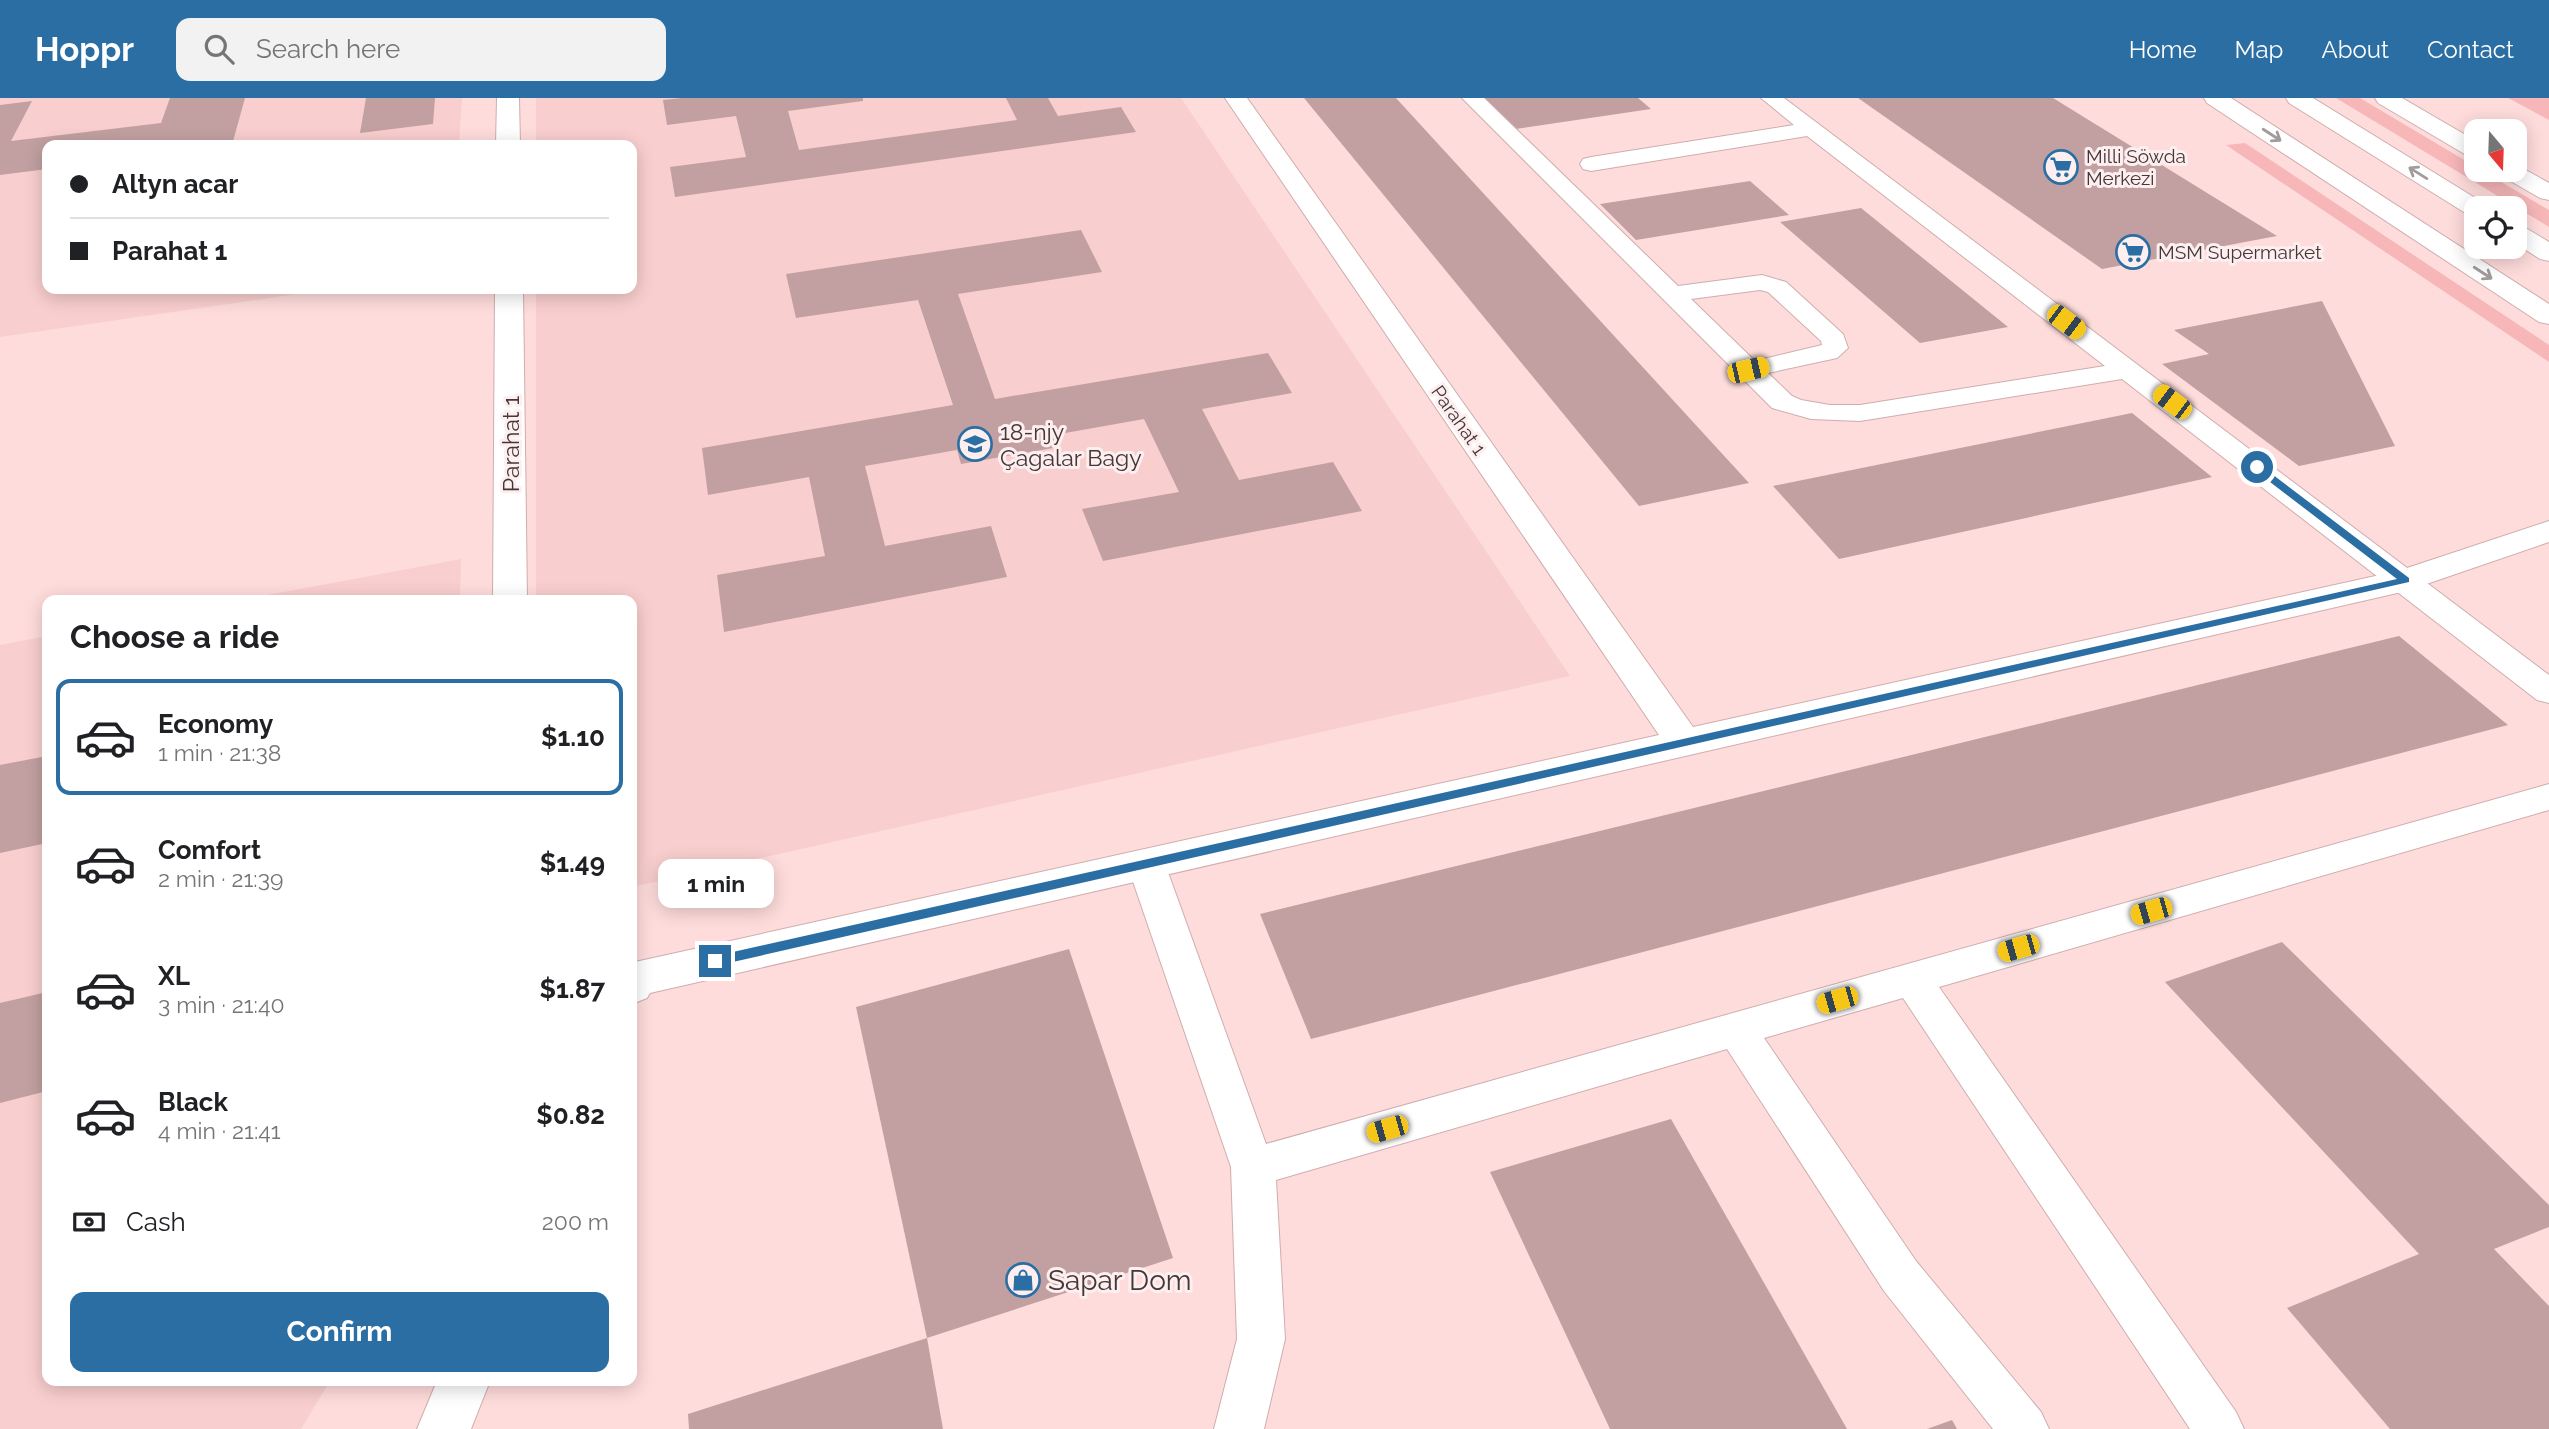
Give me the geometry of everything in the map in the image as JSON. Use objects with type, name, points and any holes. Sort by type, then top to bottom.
[{"type":"street","points":[[508,98],[508,140]]},
{"type":"street","name":"Parahat 1","points":[[1236,98],[1683,741]]},
{"type":"street","points":[[2215,98],[2549,316]]},
{"type":"street","points":[[2297,98],[2464,202]]},
{"type":"street","points":[[2386,98],[2464,144]]},
{"type":"street","points":[[2527,180],[2549,193]]},
{"type":"street","points":[[2527,239],[2549,253]]},
{"type":"street","name":"Parahat 1","points":[[509,294],[510,595]]},
{"type":"street","points":[[637,979],[2406,580],[2549,531]]},
{"type":"street","points":[[444,1429],[462,1386]]},
{"type":"lane","points":[[1472,98],[1748,370],[1782,402],[1799,410],[1829,414],[1860,413],[2129,370]]},
{"type":"lane","points":[[1771,98],[2406,580],[2549,692]]},
{"type":"lane","points":[[1591,164],[1812,129]]},
{"type":"lane","points":[[1672,294],[1762,282],[1777,287],[1834,339],[1835,348],[1828,352],[1748,370]]},
{"type":"lane","points":[[1253,1167],[2549,797]]},
{"type":"lane","points":[[1146,864],[1222,1086],[1253,1167],[1261,1339],[1239,1429]]},
{"type":"lane","points":[[1912,979],[2219,1429]]},
{"type":"lane","points":[[1736,1028],[1900,1276],[2024,1429]]},
{"type":"shaded area","points":[[0,98],[462,98],[459,140],[42,140],[42,294],[297,294],[0,337]]},
{"type":"shaded area","name":"18-njy Çagalar Bagy","points":[[536,98],[1181,98],[1570,676],[637,886],[637,595],[536,595],[536,294],[637,294],[637,140],[536,140]]},
{"type":"shaded area","points":[[2336,98],[2360,98],[2464,160],[2464,176]]},
{"type":"shaded area","points":[[2508,98],[2549,98],[2549,120]]},
{"type":"shaded area","points":[[2245,143],[2549,345],[2549,362],[2226,145]]},
{"type":"shaded area","points":[[2475,182],[2501,182],[2525,196],[2498,196]]},
{"type":"shaded area","points":[[2527,197],[2549,210],[2549,227],[2527,214]]},
{"type":"shaded area","points":[[461,559],[460,595],[268,595]]},
{"type":"shaded area","points":[[42,637],[42,1386],[327,1386],[301,1429],[0,1429],[0,645]]},
{"type":"building","points":[[170,98],[245,98],[233,140],[42,140],[42,170],[0,175],[0,105],[32,101],[11,141],[161,123]]},
{"type":"building","points":[[366,98],[435,98],[433,124],[360,133]]},
{"type":"building","points":[[863,98],[863,101],[788,111],[799,150],[1017,120],[1006,98],[1048,98],[1058,116],[1121,107],[1136,132],[675,197],[670,167],[746,157],[736,116],[667,125],[663,100]]},
{"type":"building","points":[[1304,98],[1396,98],[1749,483],[1639,506]]},
{"type":"building","points":[[1477,98],[1638,98],[1651,109],[1509,130]]},
{"type":"building","name":"Milli Söwda Merkezi","points":[[1858,98],[2053,98],[2277,236],[2102,269]]},
{"type":"building","points":[[1750,181],[1789,215],[1636,240],[1600,204]]},
{"type":"building","points":[[1861,208],[2008,327],[1920,343],[1780,222]]},
{"type":"building","points":[[1081,230],[1102,272],[958,294],[995,399],[1268,353],[1292,393],[1202,409],[1239,480],[1333,462],[1362,511],[1103,561],[1082,509],[1179,492],[1144,419],[1054,435],[1059,447],[961,464],[957,450],[865,466],[885,546],[991,526],[1007,577],[724,632],[717,575],[825,556],[809,477],[708,495],[702,448],[953,405],[918,300],[796,318],[786,274]]},
{"type":"building","points":[[2322,301],[2395,446],[2299,466],[2162,364],[2209,354],[2174,330]]},
{"type":"building","points":[[2132,413],[2212,477],[1839,559],[1773,486]]},
{"type":"building","points":[[2399,636],[2508,725],[1311,1039],[1260,914]]},
{"type":"building","points":[[42,757],[42,844],[0,853],[0,765]]},
{"type":"building","points":[[2282,942],[2549,1205],[2549,1227],[2494,1249],[2549,1306],[2549,1429],[2390,1429],[2287,1308],[2419,1254],[2165,982]]},
{"type":"building","points":[[1069,949],[1173,1258],[927,1338],[856,1007]]},
{"type":"building","points":[[42,993],[42,1092],[0,1103],[0,1003]]},
{"type":"building","points":[[1671,1119],[1847,1429],[1610,1429],[1490,1172]]},
{"type":"building","points":[[927,1338],[943,1429],[689,1429],[688,1414]]},
{"type":"building","points":[[1952,1420],[1957,1429],[1927,1429]]},
{"type":"place","name":"Milli Söwda Merkezi","points":[[2061,167]]},
{"type":"place","name":"MSM Supermarket","points":[[2133,252]]},
{"type":"place","name":"18-njy Çagalar Bagy","points":[[975,444]]},
{"type":"place","name":"Sapar Dom","points":[[1023,1280]]},
{"type":"route","points":[[715,961],[2406,580],[2257,467]]}]
